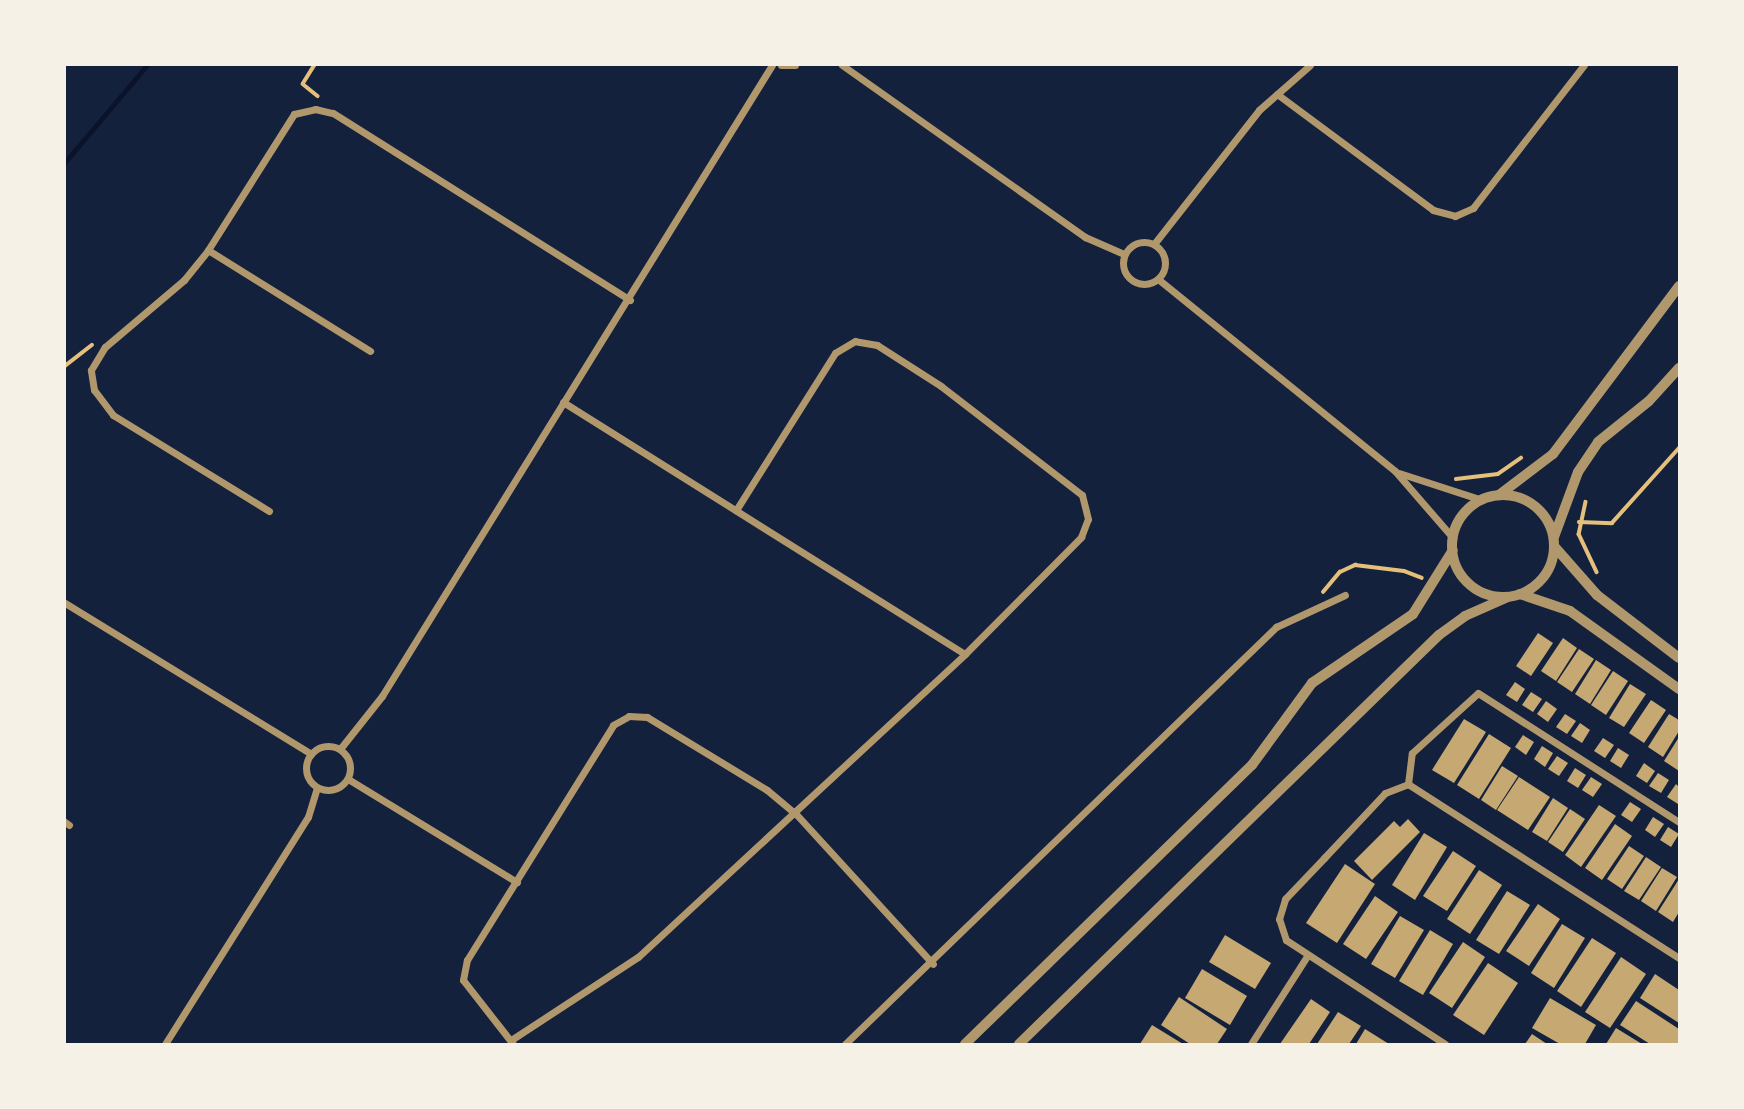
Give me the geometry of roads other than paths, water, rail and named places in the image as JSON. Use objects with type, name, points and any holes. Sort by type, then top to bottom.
[{"type":"street","points":[[340,749],[382,696],[563,402],[630,300],[772,65]]},
{"type":"street","points":[[781,65],[795,65]]},
{"type":"street","points":[[842,65],[1085,237],[1124,254]]},
{"type":"street","points":[[1154,244],[1259,110],[1310,65]]},
{"type":"street","points":[[1277,94],[1433,210],[1455,216],[1473,208],[1584,65]]},
{"type":"street","points":[[269,511],[113,415],[94,390],[91,370],[105,347],[184,280],[208,250],[286,122],[305,109],[324,109],[630,300]]},
{"type":"street","points":[[1124,254],[1137,243],[1154,244],[1164,257],[1157,279]]},
{"type":"street","points":[[208,250],[370,351]]},
{"type":"street","points":[[1124,254],[1128,277],[1142,284],[1157,279]]},
{"type":"street","points":[[1157,279],[1395,471],[1453,538]]},
{"type":"street","points":[[1508,597],[1474,587],[1459,570],[1453,550],[1453,538],[1463,515],[1482,500],[1499,495],[1553,454],[1679,286]]},
{"type":"street","points":[[736,510],[835,353],[855,341],[877,345],[942,386],[1082,495],[1088,519],[1081,537],[965,654],[796,814],[638,957],[512,1042],[463,980],[467,960],[613,725],[629,716],[647,717],[767,790],[796,814],[933,964]]},
{"type":"street","points":[[1020,1044],[1439,635],[1465,617],[1520,594],[1542,579],[1578,472],[1593,448],[1679,368]]},
{"type":"street","points":[[563,402],[965,654]]},
{"type":"street","points":[[1395,471],[1482,500]]},
{"type":"street","points":[[1499,495],[1534,506],[1554,542],[1597,595],[1679,658]]},
{"type":"street","points":[[965,1044],[1252,765],[1312,683],[1413,614],[1453,550]]},
{"type":"street","points":[[1520,594],[1570,611],[1679,689]]},
{"type":"street","points":[[845,1044],[933,964],[1276,627],[1345,595]]},
{"type":"street","points":[[65,603],[310,753]]},
{"type":"street","points":[[1408,784],[1412,753],[1478,693],[1679,822]]},
{"type":"street","points":[[164,1044],[308,817],[317,788],[305,768],[310,753],[324,745],[340,749],[350,762],[348,779],[334,790],[317,788]]},
{"type":"street","points":[[348,779],[517,882]]},
{"type":"street","points":[[1408,784],[1385,793],[1285,899],[1279,919],[1286,940],[1307,956],[1445,1044]]},
{"type":"street","points":[[1408,784],[1679,958]]},
{"type":"street","points":[[1251,1044],[1307,956]]},
{"type":"waterway","points":[[65,162],[147,65]]}]
